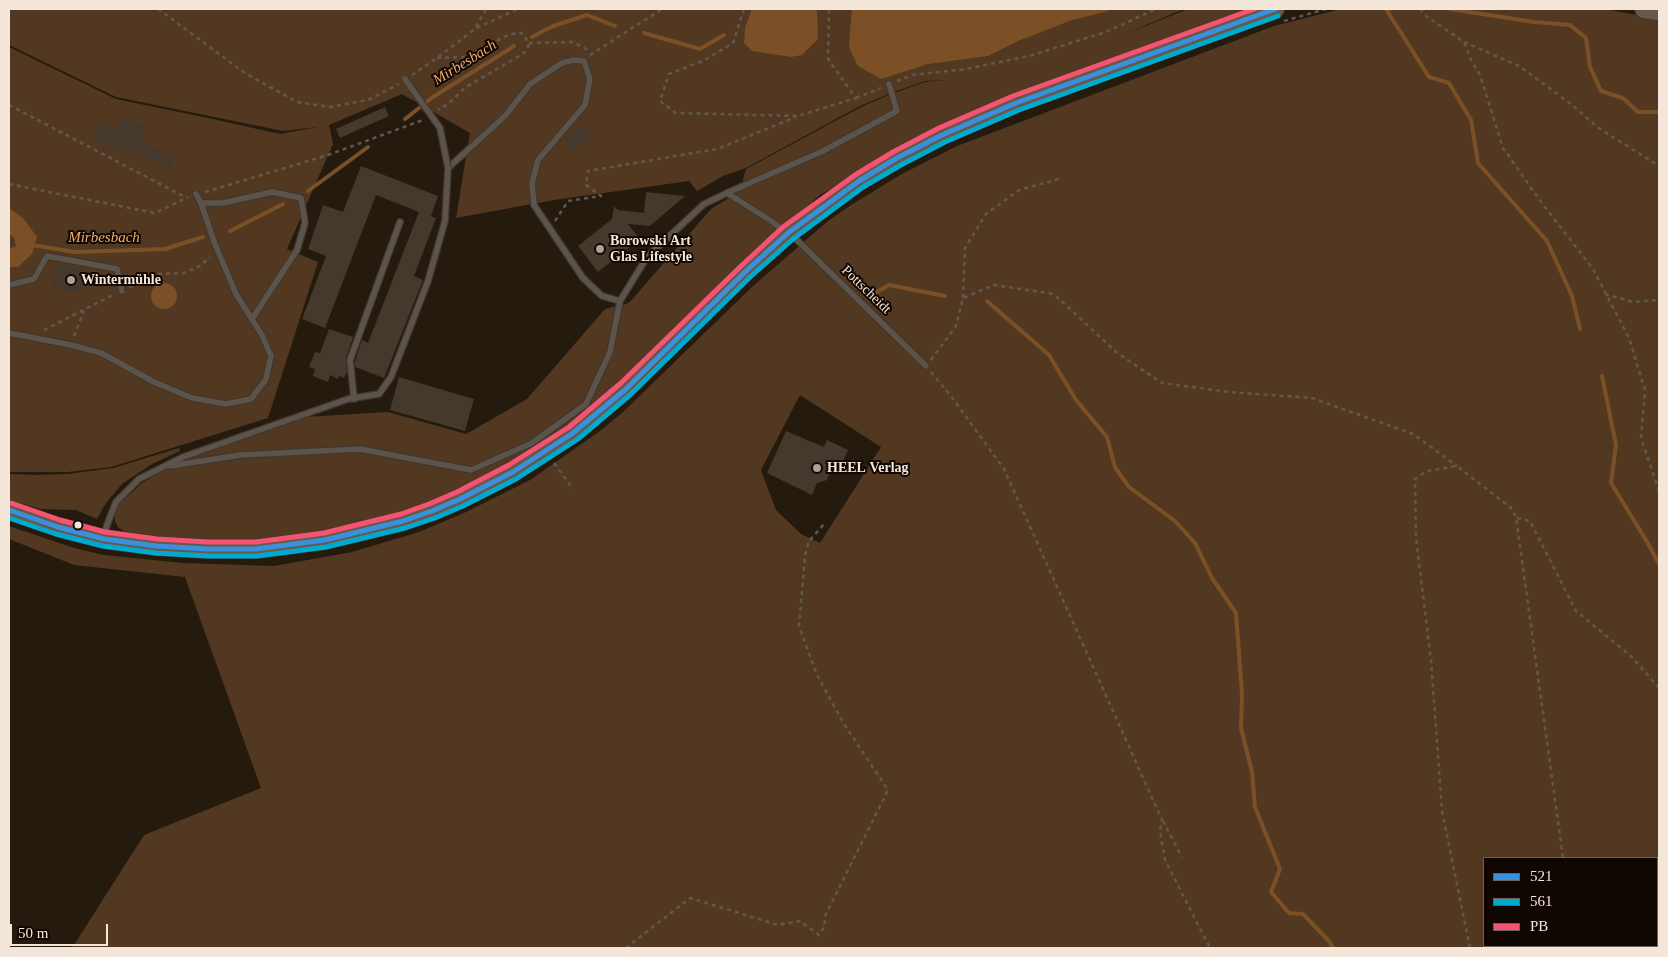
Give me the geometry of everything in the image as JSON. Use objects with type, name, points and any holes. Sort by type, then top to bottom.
[{"type":"main road","points":[[9,510],[58,527],[104,538],[156,546],[208,549],[256,549],[325,540],[403,521],[432,511],[513,472],[580,428],[626,389],[745,272],[788,233],[859,181],[897,158],[942,135],[1016,103],[1275,9]]},
{"type":"main road","points":[[1644,9],[1659,12]]},
{"type":"lane","points":[[448,168],[506,115],[530,84],[562,63],[573,60],[584,61],[590,80],[585,104],[569,126],[548,146],[538,160],[532,183],[534,205],[583,278],[602,296],[620,301]]},
{"type":"lane","points":[[104,538],[116,502],[139,479],[183,457],[354,399],[378,394],[391,377],[428,281],[445,221],[448,168],[440,128],[405,80]]},
{"type":"lane","points":[[163,467],[241,455],[360,449],[470,470],[532,443],[586,404],[610,352],[620,301],[647,257],[704,204],[823,151],[897,111],[889,84]]},
{"type":"lane","points":[[201,203],[223,203],[272,192],[301,198],[305,223],[297,250],[252,319]]},
{"type":"lane","name":"Pottscheidt","points":[[726,193],[788,233],[926,366]]},
{"type":"lane","points":[[9,333],[101,353],[154,382],[192,398],[226,404],[251,399],[266,379],[271,356],[262,335],[232,286],[196,194]]},
{"type":"lane","points":[[354,399],[350,360],[400,222]]},
{"type":"lane","points":[[9,285],[34,279],[47,256],[117,269],[122,290]]},
{"type":"path","points":[[158,9],[245,73],[297,102],[330,107],[368,100],[397,86],[476,28],[518,9]]},
{"type":"path","points":[[476,28],[486,9]]},
{"type":"path","points":[[529,43],[573,42],[586,49],[589,56],[662,9]]},
{"type":"path","points":[[744,9],[733,43],[705,60],[669,74],[660,101],[676,113],[798,116]]},
{"type":"path","points":[[829,9],[828,59],[856,98]]},
{"type":"path","points":[[549,229],[568,202],[601,196],[586,185],[588,171],[716,149],[798,116],[856,98],[912,75],[966,69],[1029,56],[1106,32],[1156,9]]},
{"type":"path","points":[[1420,9],[1426,16],[1464,42],[1519,66],[1597,127],[1659,166]]},
{"type":"path","points":[[437,58],[466,57],[510,34],[522,33],[529,43]]},
{"type":"path","points":[[1464,42],[1470,58],[1480,75],[1503,148],[1541,202],[1593,269],[1629,338],[1645,390],[1641,438],[1659,491]]},
{"type":"path","points":[[433,114],[448,104],[466,87],[521,55],[527,50],[529,43]]},
{"type":"path","points":[[9,105],[185,197]]},
{"type":"path","points":[[9,184],[155,213],[185,197],[328,155],[426,118]]},
{"type":"path","points":[[1059,179],[1019,190],[986,214],[965,248],[963,298],[956,326],[926,366],[951,396],[1004,469],[1162,820],[1182,857]]},
{"type":"path","points":[[963,298],[994,285],[1054,294],[1116,352],[1162,383],[1229,392],[1312,398],[1413,434],[1511,508],[1516,517],[1563,857]]},
{"type":"path","points":[[1605,294],[1633,302],[1659,300]]},
{"type":"path","points":[[71,345],[85,310]]},
{"type":"path","points":[[546,452],[573,489]]},
{"type":"path","points":[[1457,466],[1427,471],[1415,479],[1416,538],[1431,660],[1442,810],[1470,948]]},
{"type":"path","points":[[1516,517],[1530,522],[1576,611],[1632,657],[1659,688]]},
{"type":"path","points":[[626,948],[690,898],[778,925],[800,921],[819,935],[825,926],[824,918],[888,790],[839,716],[817,675],[799,626],[805,556],[810,541],[825,523]]},
{"type":"path","points":[[1162,820],[1160,831],[1164,860],[1210,948]]},
{"type":"shaded area","points":[[9,9],[1184,9],[1118,37],[1188,9],[1256,9],[939,129],[820,195],[726,279],[619,384],[557,434],[491,473],[448,494],[402,512],[345,528],[297,537],[243,540],[163,539],[126,533],[118,527],[115,521],[115,514],[118,505],[142,483],[167,468],[190,457],[305,417],[388,412],[466,434],[527,399],[605,309],[629,303],[711,209],[740,191],[746,169],[861,107],[925,82],[946,80],[925,81],[891,93],[860,106],[746,168],[723,176],[697,191],[689,181],[554,200],[456,218],[470,133],[402,94],[329,125],[333,144],[287,249],[318,262],[268,418],[111,467],[68,472],[9,472],[9,47],[116,99],[280,134],[318,127],[283,131],[116,97],[9,45]]},
{"type":"shaded area","points":[[752,9],[816,9],[818,39],[802,55],[791,57],[752,51],[744,43],[745,28]]},
{"type":"shaded area","points":[[852,9],[1110,9],[1072,20],[1018,41],[988,56],[928,64],[881,79],[858,66],[851,52],[849,44]]},
{"type":"shaded area","points":[[1341,9],[1605,9],[1659,19],[1659,948],[72,948],[144,835],[261,788],[185,577],[74,565],[9,539],[9,526],[74,548],[104,555],[183,563],[274,566],[352,552],[419,532],[464,513],[530,480],[600,431],[623,412],[753,286],[828,221],[900,175],[957,146],[1274,26]],"holes":[[[800,395],[881,447],[820,543],[801,534],[776,510],[761,470]]]},
{"type":"shaded area","points":[[9,208],[24,219],[37,237],[32,254],[18,267],[9,267],[9,249],[16,246],[14,238],[9,234]]},
{"type":"shaded area","points":[[164,283],[173,287],[177,296],[173,305],[164,309],[155,305],[151,296],[155,287]]},
{"type":"shaded area","points":[[179,448],[180,451],[152,464],[122,484],[106,503],[97,519],[76,510],[41,509],[9,500],[9,474],[68,474],[113,468]]},
{"type":"building","points":[[385,107],[389,116],[340,138],[336,129]]},
{"type":"building","points":[[125,117],[146,127],[139,140],[175,158],[170,169],[123,146],[120,152],[91,138],[99,122],[118,132]]},
{"type":"building","points":[[584,125],[593,137],[573,151],[564,139]]},
{"type":"building","points":[[361,166],[438,196],[431,216],[436,218],[414,276],[423,280],[384,378],[355,367],[355,361],[362,340],[368,343],[419,212],[376,195],[325,328],[302,319],[326,256],[308,249],[323,205],[343,212]]},
{"type":"building","points":[[646,192],[685,196],[650,226],[628,224],[640,239],[598,272],[578,246],[612,219],[614,206],[618,210],[644,213]]},
{"type":"building","name":"Wintermühle","points":[[57,265],[88,270],[84,294],[53,289]]},
{"type":"building","points":[[329,329],[353,337],[346,358],[347,372],[344,378],[339,376],[338,379],[330,375],[328,382],[313,376],[315,369],[309,367],[315,352],[320,353]]},
{"type":"building","points":[[399,377],[474,399],[465,431],[390,410]]},
{"type":"building","points":[[786,431],[824,447],[827,440],[848,450],[843,461],[852,465],[848,474],[832,467],[827,480],[817,483],[812,495],[767,473]]},
{"type":"waterway","points":[[1391,9],[1386,9],[1429,77],[1449,83],[1471,120],[1478,163],[1547,241],[1572,296],[1580,329]]},
{"type":"waterway","name":"Mirbesbach","points":[[1450,9],[1534,22],[1570,25],[1586,38],[1590,67],[1601,91],[1623,98],[1638,112],[1659,112]]},
{"type":"waterway","name":"Mirbesbach","points":[[532,37],[553,26],[587,15],[615,26]]},
{"type":"waterway","name":"Mirbesbach","points":[[644,33],[700,49],[724,35]]},
{"type":"waterway","name":"Mirbesbach","points":[[405,119],[433,97],[514,46]]},
{"type":"waterway","name":"Mirbesbach","points":[[308,191],[368,147]]},
{"type":"waterway","name":"Mirbesbach","points":[[230,231],[283,204]]},
{"type":"waterway","name":"Mirbesbach","points":[[32,245],[75,252],[165,249],[203,237]]},
{"type":"waterway","points":[[875,293],[889,285],[945,296]]},
{"type":"waterway","points":[[987,301],[1049,355],[1076,400],[1107,437],[1115,467],[1129,487],[1175,521],[1195,543],[1212,578],[1236,613],[1242,694],[1241,728],[1252,772],[1255,807],[1280,869],[1271,892],[1289,913],[1303,914],[1329,941],[1333,948]]},
{"type":"waterway","points":[[1602,376],[1616,445],[1611,483],[1659,564]]},
{"type":"transit line","name":"PB","points":[[11,503],[60,520],[105,532],[157,539],[208,542],[256,542],[324,533],[401,514],[429,504],[509,465],[569,427],[621,383],[783,227],[855,175],[893,152],[939,128],[1013,96],[1254,9]]},
{"type":"transit line","name":"521","points":[[9,510],[58,527],[104,539],[156,546],[208,549],[256,549],[325,540],[403,521],[432,511],[513,472],[573,433],[626,389],[745,272],[788,233],[859,181],[897,158],[942,135],[1016,103],[1275,9]]},
{"type":"transit line","name":"561","points":[[9,518],[56,534],[103,546],[156,553],[208,556],[257,556],[326,547],[405,528],[435,518],[516,479],[578,439],[631,394],[750,277],[793,239],[863,187],[945,142],[1019,110],[1278,16]]},
{"type":"place","name":"Borowski Art Glas Lifestyle","points":[[600,249]]},
{"type":"place","name":"Wintermühle","points":[[71,280]]},
{"type":"place","name":"HEEL Verlag","points":[[817,468]]}]
